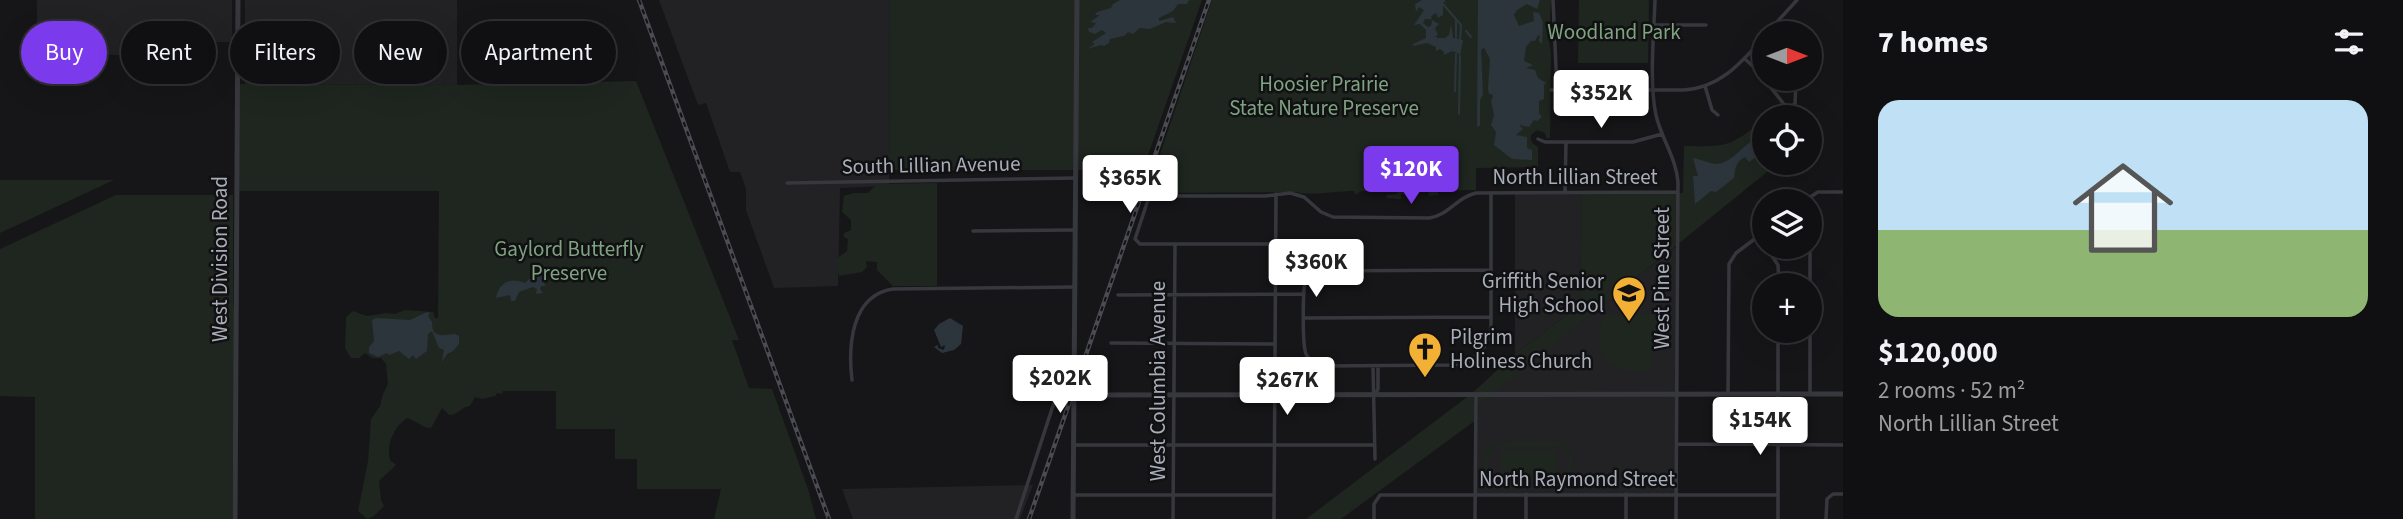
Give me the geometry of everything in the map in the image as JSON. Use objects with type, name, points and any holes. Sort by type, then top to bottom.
[{"type":"street","name":"West Division Road","points":[[235,519],[238,0]]},
{"type":"street","points":[[1073,519],[1077,0]]},
{"type":"street","points":[[1553,0],[1554,90],[1686,90],[1705,86],[1725,76],[1752,51]]},
{"type":"street","name":"West Pine Street","points":[[1655,0],[1656,113],[1675,162],[1678,192],[1676,519]]},
{"type":"street","points":[[1778,21],[1797,0]]},
{"type":"street","points":[[1654,25],[1706,25]]},
{"type":"street","points":[[1745,59],[1752,65]]},
{"type":"street","points":[[1705,86],[1712,110],[1718,115]]},
{"type":"street","points":[[1773,91],[1784,105],[1792,108],[1795,91]]},
{"type":"street","points":[[1538,139],[1545,142],[1633,142],[1662,134]]},
{"type":"street","points":[[1565,193],[1566,142]]},
{"type":"street","name":"South Lillian Avenue","points":[[788,183],[1075,178]]},
{"type":"street","name":"North Lillian Street","points":[[1175,244],[1135,242],[1150,197],[1276,194],[1301,196],[1321,212],[1333,217],[1429,218],[1445,213],[1469,195],[1678,192]]},
{"type":"street","points":[[1822,192],[1843,192]]},
{"type":"street","points":[[1491,193],[1491,270],[1491,317],[1490,332],[1487,344],[1467,362],[1454,365],[1324,366],[1311,361],[1304,349],[1305,278],[1309,272],[1491,270]]},
{"type":"street","points":[[1274,519],[1276,194]]},
{"type":"street","points":[[973,231],[1075,230]]},
{"type":"street","points":[[1728,394],[1729,270],[1733,257],[1752,241]]},
{"type":"street","points":[[1175,244],[1276,244]]},
{"type":"street","name":"West Columbia Avenue","points":[[1173,519],[1175,244]]},
{"type":"street","points":[[1810,259],[1810,394]]},
{"type":"street","points":[[852,380],[850,353],[855,324],[865,303],[881,292],[893,289],[1074,287]]},
{"type":"street","points":[[1118,295],[1304,294]]},
{"type":"street","points":[[1304,317],[1491,317]]},
{"type":"street","points":[[1111,343],[1275,344]]},
{"type":"street","points":[[1778,343],[1778,519]]},
{"type":"street","points":[[1375,459],[1376,366]]},
{"type":"street","points":[[1016,519],[1064,372],[1074,370]]},
{"type":"street","points":[[1475,519],[1476,394]]},
{"type":"street","points":[[1073,395],[1843,394]]},
{"type":"street","points":[[1676,444],[1843,444]]},
{"type":"street","points":[[1073,445],[1375,445]]},
{"type":"street","points":[[1526,494],[1526,519]]},
{"type":"street","points":[[1626,494],[1626,519]]},
{"type":"street","points":[[1826,519],[1829,497],[1843,494]]},
{"type":"street","points":[[1073,495],[1274,495]]},
{"type":"street","name":"North Raymond Street","points":[[1374,519],[1374,506],[1380,495],[1778,495]]},
{"type":"shaded area","points":[[37,0],[232,0],[230,42],[216,42],[216,21],[121,21],[121,55],[107,55],[107,21],[37,21]]},
{"type":"shaded area","points":[[245,0],[457,0],[457,85],[245,84],[340,84],[340,21],[245,21]]},
{"type":"shaded area","points":[[659,0],[890,0],[889,186],[840,188],[838,286],[774,288],[746,210],[746,189],[740,172],[730,172],[706,103],[698,105]]},
{"type":"shaded area","points":[[1120,0],[1189,0],[1187,4],[1178,4],[1173,11],[1159,18],[1159,21],[1173,17],[1176,23],[1166,22],[1150,29],[1140,28],[1133,34],[1128,32],[1124,36],[1110,39],[1104,46],[1087,49],[1095,44],[1092,42],[1106,33],[1102,30],[1095,34],[1089,32],[1088,28],[1092,28],[1096,23],[1090,22],[1100,15],[1095,15],[1097,12],[1111,8]]},
{"type":"shaded area","points":[[1422,0],[1446,2],[1443,2],[1443,15],[1438,18],[1436,13],[1431,16],[1432,19],[1425,19],[1423,23],[1428,27],[1431,26],[1432,20],[1439,24],[1435,28],[1438,35],[1435,36],[1438,38],[1449,35],[1451,24],[1453,38],[1463,40],[1460,56],[1452,51],[1444,55],[1440,49],[1436,51],[1436,47],[1427,43],[1413,46],[1426,38],[1426,30],[1420,24],[1414,25],[1424,10],[1419,7],[1416,12],[1415,4]]},
{"type":"shaded area","points":[[1478,0],[1540,0],[1537,9],[1527,4],[1514,15],[1519,26],[1534,21],[1533,12],[1539,13],[1543,22],[1542,44],[1538,35],[1535,41],[1531,41],[1526,47],[1524,61],[1533,65],[1526,68],[1535,70],[1538,78],[1546,83],[1544,99],[1539,101],[1539,113],[1542,117],[1534,120],[1529,127],[1519,125],[1523,129],[1516,135],[1527,137],[1527,148],[1532,150],[1532,160],[1512,159],[1494,145],[1496,132],[1491,125],[1494,115],[1491,101],[1493,97],[1488,89],[1490,59],[1484,48],[1481,50],[1483,94],[1480,100],[1480,125],[1477,126]]},
{"type":"shaded area","points":[[1752,142],[1752,160],[1749,162],[1745,157],[1742,159],[1736,166],[1734,178],[1695,204],[1693,176],[1698,176],[1693,158],[1721,163]]},
{"type":"shaded area","points":[[1515,193],[1582,193],[1580,305],[1515,354]]},
{"type":"shaded area","name":"Griffith Senior High School","points":[[1675,247],[1678,253],[1676,494],[1475,495],[1475,407]]},
{"type":"shaded area","points":[[552,267],[544,272],[546,286],[541,286],[540,289],[543,293],[536,294],[537,289],[533,287],[519,292],[515,301],[511,301],[510,295],[496,298],[506,282],[525,283],[538,271]]},
{"type":"shaded area","points":[[430,313],[428,316],[436,334],[459,336],[459,344],[442,362],[444,350],[439,348],[432,331],[428,334],[427,351],[416,359],[413,355],[409,359],[399,351],[378,357],[369,353],[369,347],[374,341],[372,320],[410,320]]},
{"type":"shaded area","points":[[950,318],[963,326],[961,344],[954,350],[942,353],[934,347],[938,345],[938,348],[944,350],[945,345],[941,347],[934,330]]},
{"type":"shaded area","points":[[1033,485],[1020,519],[853,519],[842,489]]},
{"type":"green space","name":"Hoosier Prairie State Nature Preserve","points":[[890,0],[1202,0],[1143,170],[889,170]]},
{"type":"green space","name":"Hoosier Prairie State Nature Preserve","points":[[1212,0],[1551,0],[1550,138],[1537,130],[1531,135],[1532,142],[1538,147],[1538,167],[1476,168],[1476,190],[1437,191],[1439,195],[1428,196],[1429,191],[1412,191],[1401,195],[1401,199],[1387,198],[1387,195],[1397,194],[1397,191],[1361,191],[1355,195],[1354,191],[1308,194],[1147,193]]},
{"type":"green space","name":"Woodland Park","points":[[1579,0],[1649,0],[1648,63],[1578,63]]},
{"type":"green space","name":"Gaylord Butterfly Preserve","points":[[616,81],[636,81],[739,340],[732,340],[749,388],[772,389],[816,519],[714,519],[721,489],[637,489],[637,459],[615,459],[615,429],[556,429],[556,391],[503,391],[502,394],[497,393],[482,399],[475,397],[470,406],[452,415],[442,408],[431,428],[407,418],[402,422],[392,436],[389,448],[390,460],[396,465],[379,481],[384,506],[367,519],[358,511],[368,461],[371,419],[380,406],[388,384],[386,364],[381,358],[372,358],[365,353],[359,358],[351,358],[345,348],[346,317],[353,311],[367,316],[395,314],[405,310],[433,312],[435,318],[438,318],[439,191],[239,191],[240,84],[616,84]]},
{"type":"green space","points":[[1752,129],[1752,175],[1763,175],[1475,407],[1476,420],[1341,519],[1306,519],[1471,394],[1515,354],[1580,305],[1582,193],[1683,193],[1684,146],[1727,144]]},
{"type":"green space","points":[[0,180],[114,180],[0,233]]},
{"type":"green space","points":[[937,183],[937,286],[893,286],[877,270],[877,262],[866,261],[867,267],[862,272],[839,276],[836,259],[847,251],[848,239],[844,237],[844,233],[851,230],[851,220],[842,212],[844,196],[868,193],[877,184]]},
{"type":"green space","points":[[116,195],[233,195],[235,308],[232,519],[35,519],[35,397],[0,396],[0,249]]},
{"type":"green space","points":[[1653,313],[1657,317],[1657,336],[1654,337],[1652,369],[1625,370],[1609,362],[1600,347],[1599,334],[1604,315]]},
{"type":"green space","points":[[1505,442],[1557,442],[1569,451],[1573,463],[1568,474],[1562,479],[1555,482],[1488,482],[1490,477],[1483,462],[1488,449]],"holes":[[[1502,447],[1563,449],[1569,462],[1568,468],[1559,475],[1501,477],[1494,474],[1488,465],[1491,452]]]},
{"type":"green space","points":[[1501,450],[1556,450],[1556,474],[1501,474]]},
{"type":"waterway","points":[[1443,4],[1461,25],[1460,39]]},
{"type":"waterway","points":[[1456,21],[1456,38]]},
{"type":"waterway","points":[[1466,31],[1471,37]]},
{"type":"waterway","points":[[1455,91],[1456,54]]},
{"type":"waterway","points":[[1459,114],[1460,56]]},
{"type":"railway","points":[[639,0],[829,519]]},
{"type":"railway","points":[[1029,519],[1209,0]]},
{"type":"place","name":"Griffith Senior High School","points":[[1629,323]]},
{"type":"place","name":"Pilgrim Holiness Church","points":[[1425,379]]}]
